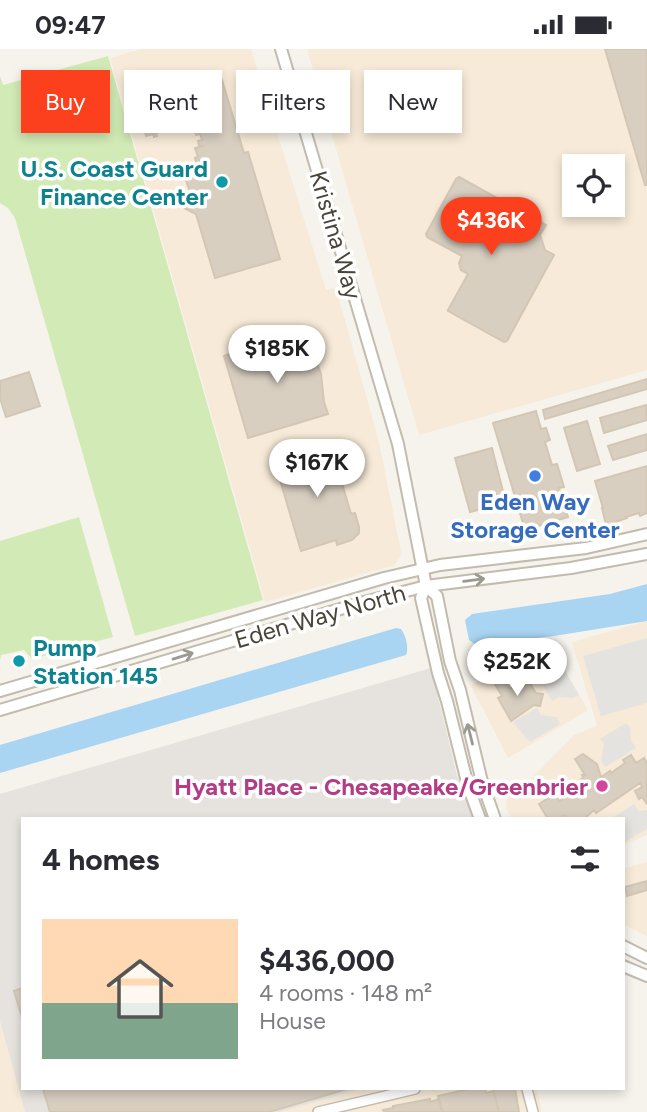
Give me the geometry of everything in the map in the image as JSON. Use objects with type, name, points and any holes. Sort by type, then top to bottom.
[{"type":"street","name":"Kristina Way","points":[[281,49],[398,444],[426,586]]},
{"type":"street","name":"Eden Way North","points":[[0,691],[350,587],[423,569],[586,548],[647,534]]},
{"type":"street","name":"Eden Way North","points":[[0,710],[426,586],[571,568],[647,554]]},
{"type":"street","points":[[479,817],[468,786],[438,673],[421,598],[426,586],[437,596],[450,661],[460,690],[482,782],[494,817]]},
{"type":"street","points":[[627,946],[647,958]]},
{"type":"street","points":[[625,966],[647,977]]},
{"type":"street","points":[[318,1112],[342,1109],[411,1090]]},
{"type":"street","points":[[527,1090],[533,1112]]},
{"type":"shaded area","points":[[141,49],[251,49],[258,70],[236,70],[236,133],[277,133],[326,290],[336,288],[379,442],[401,552],[395,565],[265,602],[131,133],[222,133],[222,70],[124,70],[124,107],[110,58]]},
{"type":"shaded area","points":[[307,49],[647,49],[647,370],[419,435],[331,133],[350,133],[350,70],[313,70]]},
{"type":"shaded area","points":[[647,621],[647,835],[625,844],[625,817],[511,817],[506,808],[511,792],[532,778],[574,735],[597,726],[572,642]]},
{"type":"shaded area","points":[[647,638],[647,703],[601,716],[583,656]]},
{"type":"shaded area","points":[[555,653],[588,710],[508,758],[471,686],[513,656]]},
{"type":"shaded area","points":[[431,668],[457,775],[473,817],[21,817],[21,1090],[357,1090],[280,1112],[25,1112],[0,1021],[0,794]]},
{"type":"shaded area","points":[[563,668],[579,695],[573,698],[559,697],[552,701],[541,682]]},
{"type":"shaded area","points":[[537,708],[541,715],[556,717],[560,724],[530,742],[513,722]]},
{"type":"shaded area","points":[[626,723],[636,748],[605,767],[601,761],[604,744],[600,739]]},
{"type":"shaded area","points":[[634,804],[639,811],[647,810],[647,829],[625,842],[625,817],[614,817]]},
{"type":"shaded area","points":[[647,862],[647,936],[625,925],[625,868]]},
{"type":"shaded area","points":[[0,1021],[25,1112],[0,1112]]},
{"type":"shaded area","points":[[357,1090],[537,1090],[542,1112],[280,1112]]},
{"type":"green space","points":[[108,56],[124,112],[124,133],[130,133],[263,600],[135,636],[15,218],[8,208],[0,203],[0,76],[3,85],[21,80],[21,133],[110,133],[110,70],[57,70]]},
{"type":"green space","points":[[79,517],[113,637],[32,659],[24,650],[1,655],[0,661],[0,541]]},
{"type":"water","points":[[647,584],[647,621],[476,645],[469,640],[465,620],[472,614],[610,594]]},
{"type":"water","points":[[396,628],[401,629],[404,635],[406,655],[0,773],[0,745]]},
{"type":"building","points":[[605,49],[647,49],[647,185],[645,185]]},
{"type":"building","name":"U.S. Coast Guard Finance Center","points":[[222,80],[236,133],[244,153],[248,152],[280,259],[215,278],[196,214],[182,207],[179,195],[190,192],[183,171],[200,166],[199,161],[196,162],[195,158],[198,157],[195,148],[204,146],[199,146],[198,141],[202,140],[200,134],[195,133],[222,133]]},
{"type":"building","points":[[459,177],[546,225],[540,235],[545,250],[554,255],[507,341],[504,342],[448,311],[468,274],[461,270],[459,263],[462,256],[426,234]]},
{"type":"building","points":[[304,332],[321,374],[328,414],[248,438],[224,356]]},
{"type":"building","points":[[29,372],[40,406],[6,417],[0,398],[0,381]]},
{"type":"building","points":[[647,379],[647,389],[545,419],[543,410]]},
{"type":"building","points":[[646,405],[647,420],[604,433],[600,418]]},
{"type":"building","name":"Eden Way Storage Center","points":[[536,411],[541,429],[546,428],[550,440],[545,442],[552,465],[557,464],[564,487],[559,488],[568,517],[525,530],[493,423]]},
{"type":"building","points":[[587,421],[600,464],[577,471],[564,428]]},
{"type":"building","points":[[647,434],[647,450],[613,460],[608,446]]},
{"type":"building","points":[[331,446],[351,514],[355,513],[359,533],[352,540],[337,545],[336,540],[301,551],[275,463]]},
{"type":"building","points":[[492,448],[506,503],[470,512],[455,458]]},
{"type":"building","points":[[647,466],[647,513],[640,516],[639,513],[606,525],[595,481]]},
{"type":"building","points":[[501,676],[510,689],[527,679],[536,693],[543,694],[540,706],[534,705],[511,721],[498,698],[502,696],[493,681]]},
{"type":"building","name":"Hyatt Place - Chesapeake/Greenbrier","points":[[583,754],[597,764],[601,777],[625,763],[623,760],[631,755],[636,763],[644,758],[647,763],[647,804],[642,797],[639,799],[635,791],[642,787],[640,783],[586,817],[547,817],[539,804],[555,794],[559,801],[564,798],[568,793],[565,789],[585,775],[575,759]]},
{"type":"building","points":[[647,881],[647,890],[627,896],[625,887]]},
{"type":"building","points":[[21,989],[21,1014],[14,991]]},
{"type":"building","points":[[43,1090],[344,1090],[269,1112],[50,1112]]},
{"type":"building","points":[[465,1090],[485,1090],[486,1093],[494,1091],[499,1112],[442,1112],[438,1096]]},
{"type":"building","points":[[493,1090],[515,1090],[519,1112],[499,1112]]},
{"type":"building","points":[[430,1099],[430,1102],[439,1099],[442,1112],[383,1110],[393,1106]]},
{"type":"place","name":"U.S. Coast Guard Finance Center","points":[[222,182]]},
{"type":"place","name":"Eden Way Storage Center","points":[[535,476]]},
{"type":"place","name":"Pump Station 145","points":[[19,661]]},
{"type":"place","name":"Hyatt Place - Chesapeake/Greenbrier","points":[[602,786]]}]
